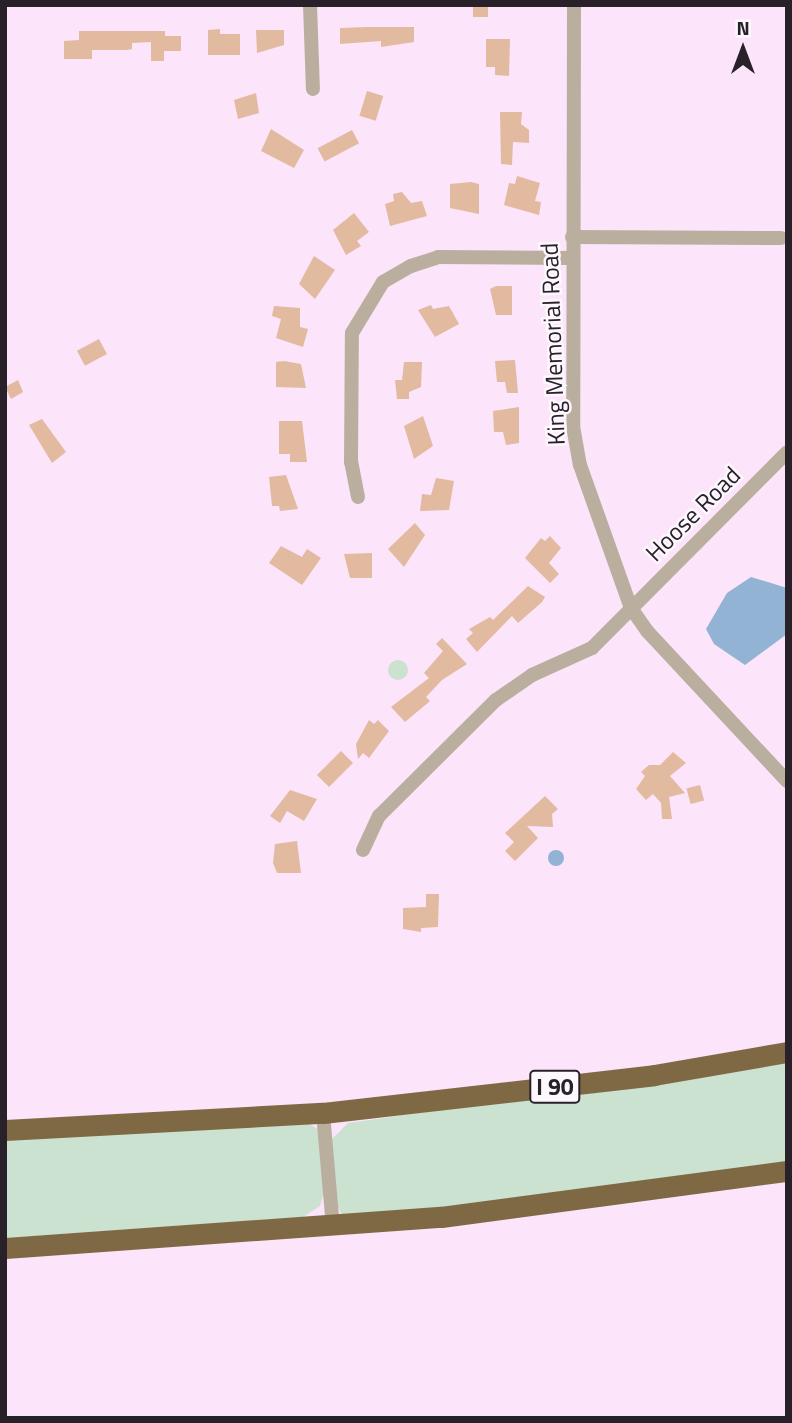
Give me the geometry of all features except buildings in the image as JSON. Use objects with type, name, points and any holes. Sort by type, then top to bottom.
[{"type":"highway","name":"I 90","points":[[5,1130],[323,1113],[654,1075],[787,1052]]},
{"type":"highway","points":[[5,1248],[332,1228],[551,1205],[787,1171]]},
{"type":"street","points":[[310,5],[313,89]]},
{"type":"street","name":"King Memorial Road","points":[[574,5],[573,426],[592,505],[631,608],[648,632],[787,781]]},
{"type":"street","points":[[572,237],[781,238]]},
{"type":"street","points":[[358,497],[351,463],[352,332],[383,282],[411,266],[438,257],[572,258]]},
{"type":"street","name":"Hoose Road","points":[[363,850],[379,816],[496,700],[532,675],[592,648],[787,452]]},
{"type":"street","points":[[323,1113],[332,1228]]},
{"type":"green space","points":[[398,660],[405,663],[408,670],[405,677],[398,680],[391,677],[388,670],[391,663]]},
{"type":"green space","points":[[787,1062],[787,1162],[473,1205],[342,1215],[338,1207],[332,1139],[348,1123]]},
{"type":"green space","points":[[309,1124],[318,1129],[324,1192],[320,1206],[303,1217],[5,1238],[5,1139]]},
{"type":"water","points":[[751,577],[787,588],[787,634],[745,665],[714,644],[706,629],[727,593]]},
{"type":"water","points":[[553,850],[559,850],[564,858],[562,864],[553,866],[548,861],[548,855]]}]
